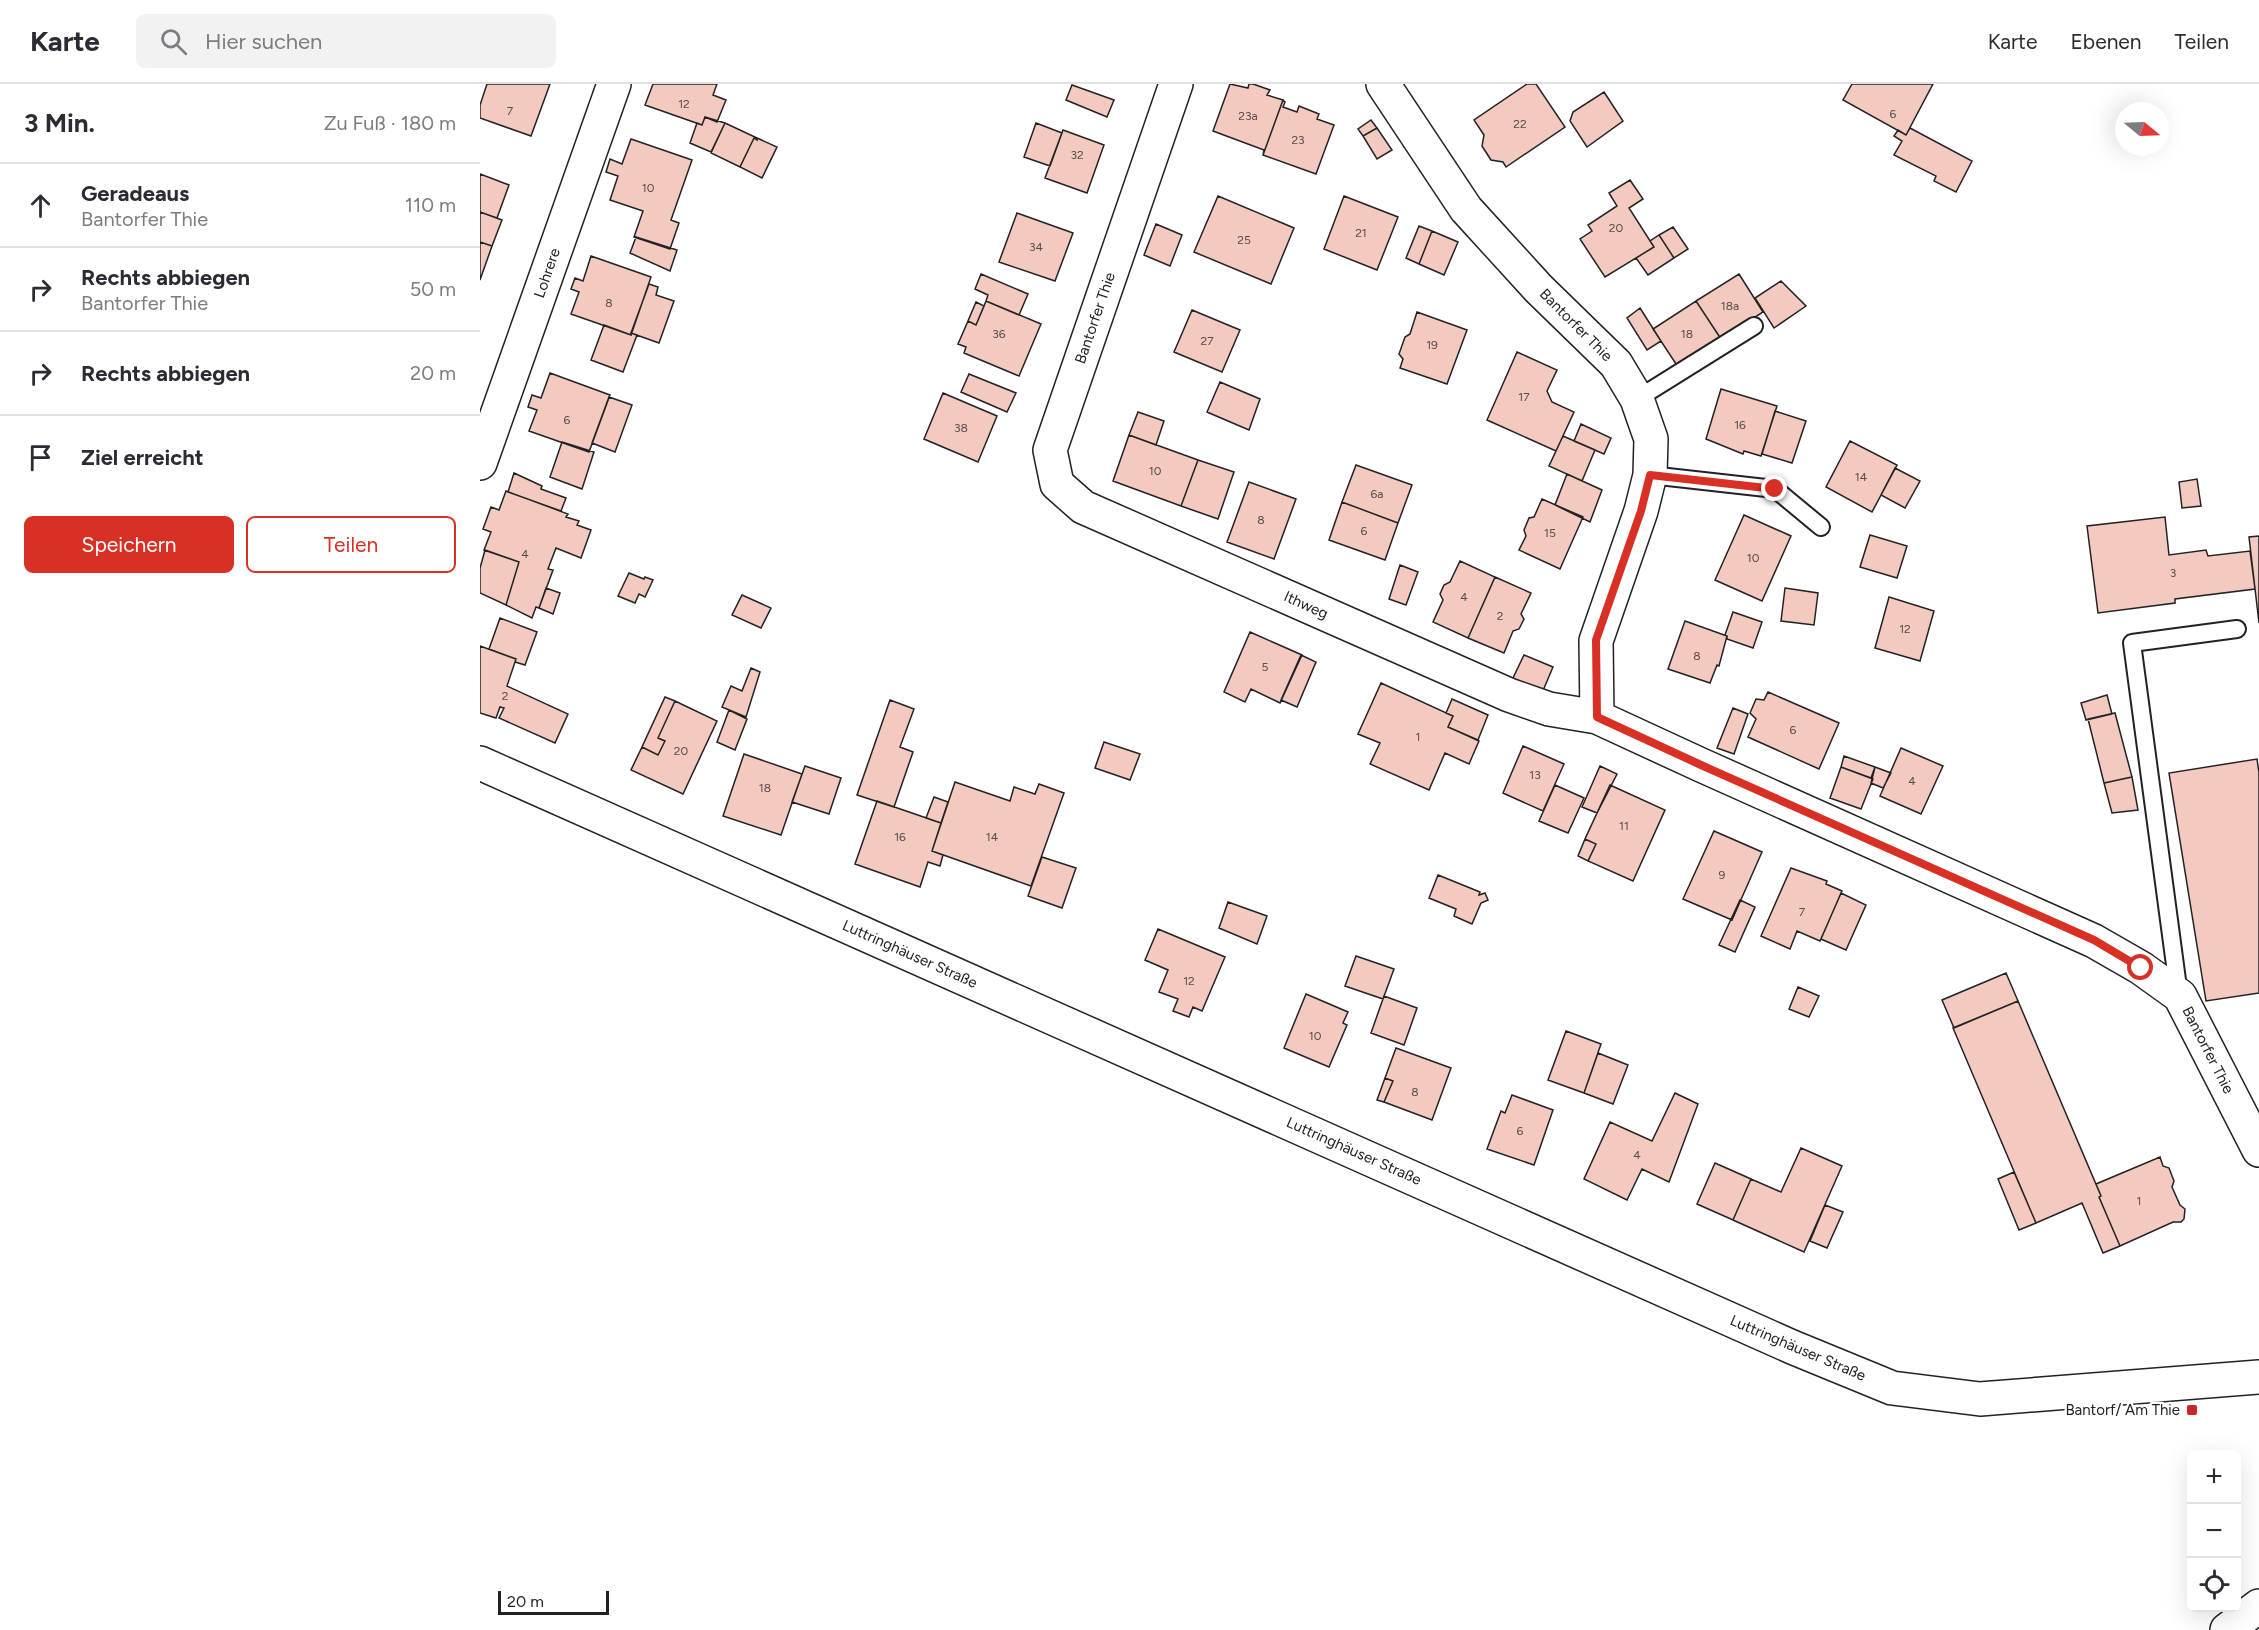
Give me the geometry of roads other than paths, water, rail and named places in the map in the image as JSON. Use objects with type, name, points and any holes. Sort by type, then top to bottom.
[{"type":"street","name":"Lohrere","points":[[480,463],[614,84]]},
{"type":"street","name":"Bantorfer Thie","points":[[1050,450],[1176,84]]},
{"type":"street","name":"Bantorfer Thie","points":[[1383,84],[1466,209],[1539,289],[1616,364],[1637,399],[1651,439],[1650,475],[1641,511],[1596,640],[1597,717],[2094,940],[2141,968],[2180,996],[2259,1150]]},
{"type":"street","name":"Ithweg","points":[[1050,450],[1057,484],[1083,507],[1509,695],[1549,709],[1597,717]]},
{"type":"street","name":"Luttringhäuser Straße","points":[[480,763],[1782,1342],[1892,1388],[1980,1399],[2259,1377]]},
{"type":"street","points":[[2227,1630],[2259,1606]]},
{"type":"lane","points":[[1637,399],[1754,326]]},
{"type":"lane","points":[[1650,475],[1775,489],[1821,527]]},
{"type":"lane","points":[[2180,996],[2132,643],[2237,629]]},
{"type":"place","name":"Bantorf/ Am Thie","points":[[2192,1410]]}]
